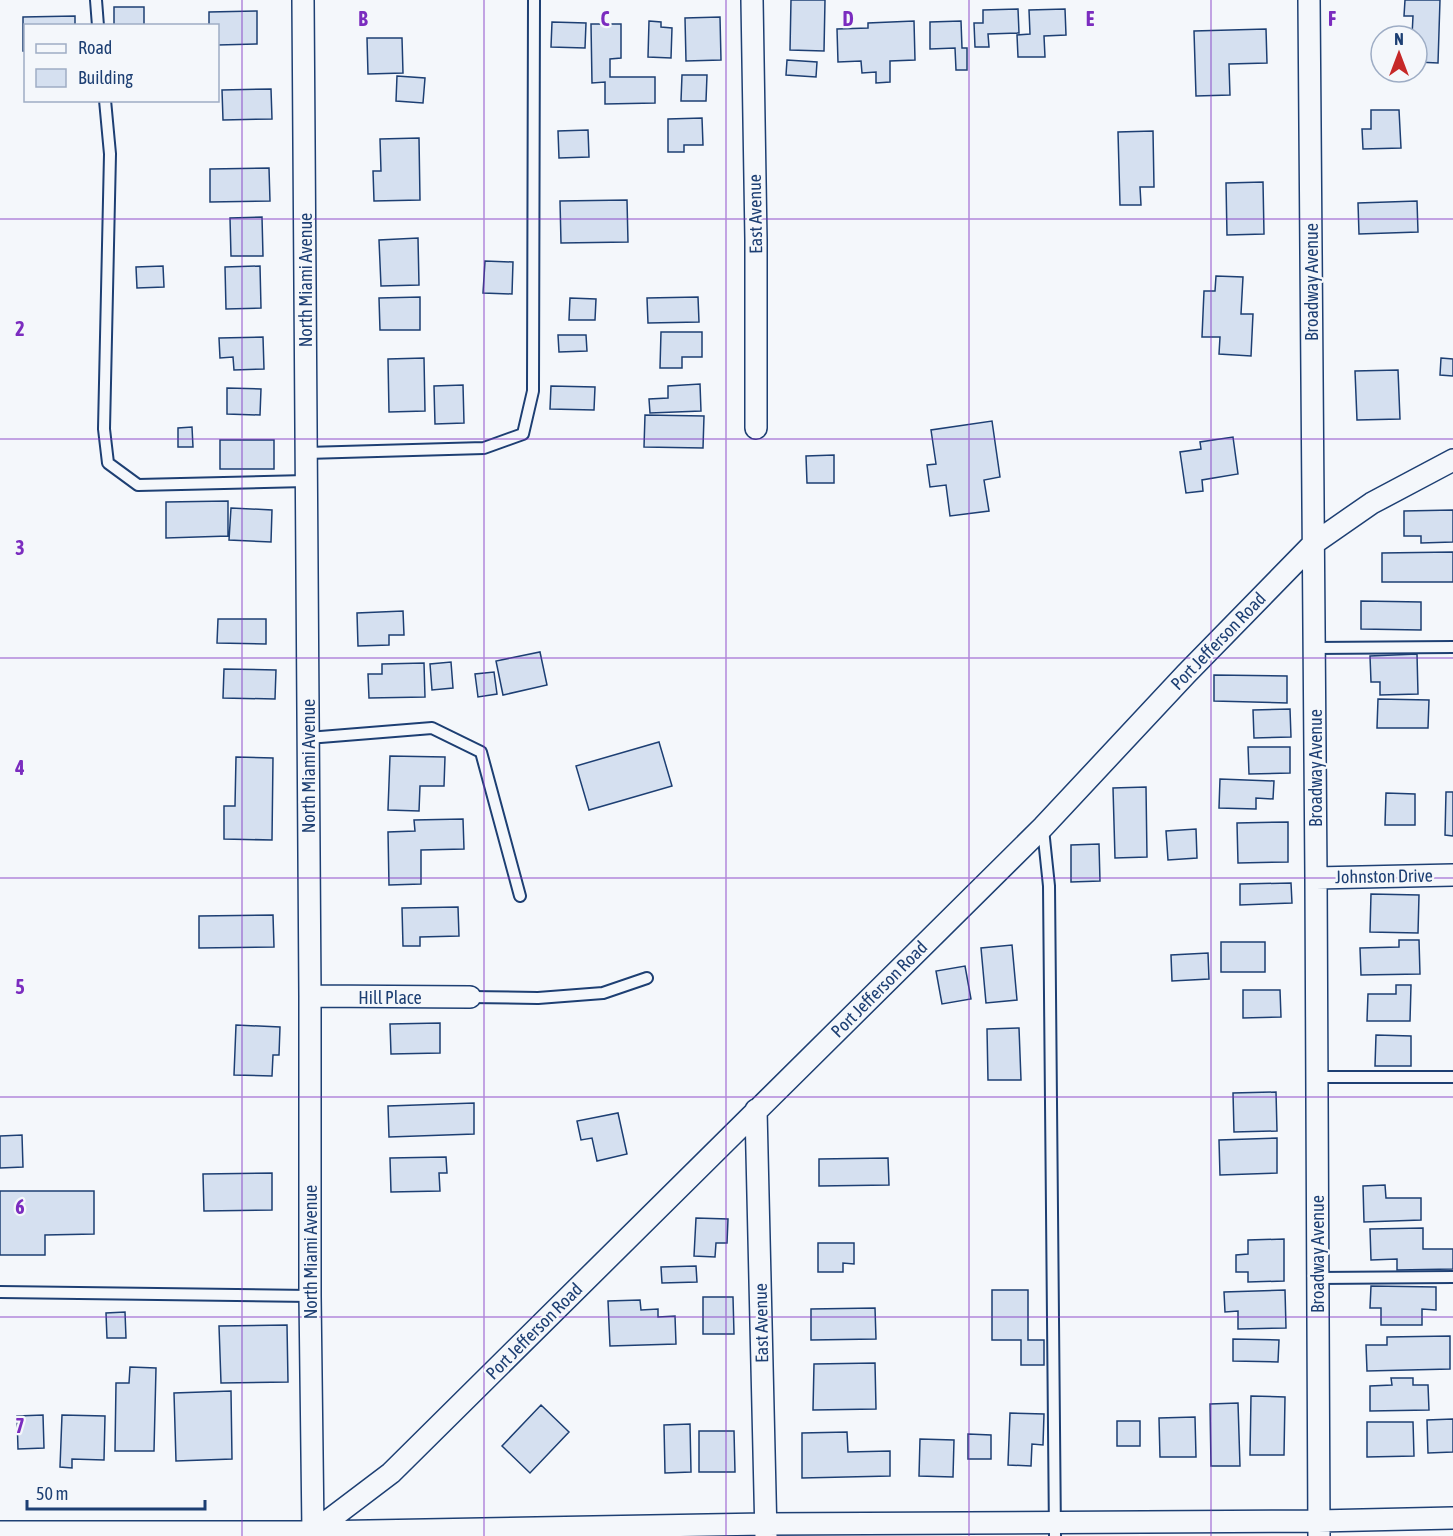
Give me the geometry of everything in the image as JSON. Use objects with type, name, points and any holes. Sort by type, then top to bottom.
[{"type":"street","name":"North Miami Avenue","points":[[303,0],[313,1535]]},
{"type":"street","name":"East Avenue","points":[[752,0],[756,428]]},
{"type":"street","name":"Broadway Avenue","points":[[1309,0],[1316,878],[1318,1528]]},
{"type":"street","name":"Port Jefferson Road","points":[[313,1535],[391,1473],[1043,827],[1185,674],[1313,544],[1372,503],[1453,460]]},
{"type":"street","name":"Johnston Drive","points":[[1316,878],[1453,874]]},
{"type":"street","name":"Hill Place","points":[[310,996],[470,997]]},
{"type":"street","name":"East Avenue","points":[[756,1110],[765,1530]]},
{"type":"street","points":[[0,1532],[313,1535],[765,1530],[1318,1528],[1453,1518]]},
{"type":"lane","points":[[96,0],[98,24]]},
{"type":"lane","points":[[306,453],[484,448],[524,434],[533,391],[534,0]]},
{"type":"lane","points":[[105,102],[110,154],[104,429],[108,463],[138,485],[306,482]]},
{"type":"lane","points":[[1314,648],[1453,647]]},
{"type":"lane","points":[[308,738],[432,728],[481,752],[520,896]]},
{"type":"lane","points":[[1043,827],[1049,886],[1054,1529]]},
{"type":"lane","points":[[470,997],[537,998],[603,993],[647,978]]},
{"type":"lane","points":[[1316,1077],[1453,1077]]},
{"type":"lane","points":[[1317,1278],[1453,1277]]},
{"type":"lane","points":[[0,1292],[310,1296]]},
{"type":"building","points":[[791,0],[825,0],[824,51],[790,50]]},
{"type":"building","points":[[1405,0],[1440,0],[1438,63],[1429,63],[1429,24],[1413,24],[1413,16],[1404,16]]},
{"type":"building","points":[[114,7],[144,7],[144,24],[114,24]]},
{"type":"building","points":[[1018,9],[1019,33],[988,34],[989,47],[975,47],[974,23],[983,23],[983,10]]},
{"type":"building","points":[[1065,9],[1066,35],[1044,36],[1045,57],[1018,57],[1017,35],[1030,34],[1029,10]]},
{"type":"building","points":[[257,11],[257,44],[219,45],[219,24],[209,24],[209,12]]},
{"type":"building","points":[[75,16],[75,24],[24,24],[23,51],[23,17]]},
{"type":"building","points":[[720,17],[721,60],[686,61],[685,18]]},
{"type":"building","points":[[649,21],[661,22],[661,27],[672,28],[671,58],[648,57]]},
{"type":"building","points":[[914,21],[915,60],[890,61],[890,82],[876,83],[876,72],[862,73],[861,61],[838,62],[837,29],[868,28],[868,23]]},
{"type":"building","points":[[961,21],[962,48],[967,48],[967,70],[956,70],[955,48],[930,49],[930,22]]},
{"type":"building","points":[[552,22],[586,23],[585,48],[551,47]]},
{"type":"building","points":[[591,24],[621,24],[621,58],[610,59],[610,77],[655,77],[655,103],[605,104],[605,82],[592,83]]},
{"type":"building","points":[[1266,29],[1267,63],[1229,64],[1230,95],[1196,96],[1194,31]]},
{"type":"building","points":[[367,38],[402,38],[403,73],[368,74]]},
{"type":"building","points":[[787,60],[817,62],[816,77],[786,75]]},
{"type":"building","points":[[682,75],[707,75],[706,101],[681,101]]},
{"type":"building","points":[[397,76],[425,78],[423,103],[396,101]]},
{"type":"building","points":[[271,89],[272,119],[223,120],[222,90]]},
{"type":"building","points":[[1371,110],[1399,110],[1401,148],[1363,149],[1362,129],[1371,129]]},
{"type":"building","points":[[702,118],[703,145],[684,145],[684,152],[668,152],[668,119]]},
{"type":"building","points":[[588,130],[589,157],[559,158],[558,131]]},
{"type":"building","points":[[1153,131],[1154,187],[1140,187],[1141,205],[1120,205],[1118,132]]},
{"type":"building","points":[[419,138],[420,200],[374,201],[373,171],[381,171],[380,139]]},
{"type":"building","points":[[269,168],[270,201],[210,202],[210,169]]},
{"type":"building","points":[[1263,182],[1264,234],[1227,235],[1226,183]]},
{"type":"building","points":[[627,200],[628,242],[561,243],[560,201]]},
{"type":"building","points":[[1417,201],[1418,232],[1359,234],[1358,203]]},
{"type":"building","points":[[262,217],[263,256],[231,256],[230,218]]},
{"type":"building","points":[[418,238],[419,285],[381,286],[379,240]]},
{"type":"building","points":[[485,261],[513,262],[512,294],[483,293]]},
{"type":"building","points":[[163,266],[164,287],[137,288],[136,267]]},
{"type":"building","points":[[260,266],[261,308],[226,309],[225,267]]},
{"type":"building","points":[[1216,276],[1243,277],[1241,314],[1253,314],[1251,356],[1219,354],[1220,337],[1202,337],[1204,291],[1215,291]]},
{"type":"building","points":[[420,297],[420,330],[380,330],[379,298]]},
{"type":"building","points":[[698,297],[699,322],[648,323],[647,298]]},
{"type":"building","points":[[570,298],[596,299],[595,320],[569,320]]},
{"type":"building","points":[[661,332],[702,332],[702,357],[682,357],[682,368],[660,368]]},
{"type":"building","points":[[558,335],[586,335],[587,351],[559,352]]},
{"type":"building","points":[[263,337],[264,369],[234,370],[233,357],[220,358],[219,338]]},
{"type":"building","points":[[424,358],[425,411],[389,412],[388,359]]},
{"type":"building","points":[[1441,358],[1453,359],[1453,376],[1440,375]]},
{"type":"building","points":[[1398,370],[1400,419],[1357,420],[1355,371]]},
{"type":"building","points":[[700,384],[701,411],[650,413],[649,399],[668,398],[668,386]]},
{"type":"building","points":[[463,385],[464,423],[435,424],[434,386]]},
{"type":"building","points":[[551,386],[595,387],[594,410],[550,409]]},
{"type":"building","points":[[227,388],[261,389],[260,415],[227,414]]},
{"type":"building","points":[[645,415],[704,416],[703,448],[644,447]]},
{"type":"building","points":[[992,421],[1000,477],[984,480],[989,511],[950,516],[946,485],[930,487],[927,465],[936,464],[931,430]]},
{"type":"building","points":[[192,427],[193,447],[178,447],[178,428]]},
{"type":"building","points":[[1233,437],[1238,474],[1202,480],[1203,491],[1186,493],[1180,452],[1201,449],[1200,442]]},
{"type":"building","points":[[220,440],[274,440],[274,469],[220,469]]},
{"type":"building","points":[[834,455],[834,483],[807,483],[806,456]]},
{"type":"building","points":[[228,501],[228,536],[166,538],[166,502]]},
{"type":"building","points":[[231,508],[272,510],[271,542],[229,540]]},
{"type":"building","points":[[1453,510],[1453,542],[1421,543],[1421,536],[1404,536],[1404,511]]},
{"type":"building","points":[[1453,552],[1453,582],[1382,582],[1382,553]]},
{"type":"building","points":[[1361,601],[1421,602],[1421,630],[1361,629]]},
{"type":"building","points":[[403,611],[404,635],[389,635],[389,645],[358,646],[357,613]]},
{"type":"building","points":[[218,619],[266,619],[266,644],[217,643]]},
{"type":"building","points":[[540,652],[547,685],[503,695],[496,661]]},
{"type":"building","points":[[1417,654],[1418,694],[1380,695],[1380,682],[1371,682],[1370,656]]},
{"type":"building","points":[[451,662],[453,688],[432,690],[430,664]]},
{"type":"building","points":[[424,663],[425,697],[369,698],[368,674],[382,674],[382,664]]},
{"type":"building","points":[[224,669],[276,670],[275,699],[223,698]]},
{"type":"building","points":[[494,672],[497,694],[478,697],[475,674]]},
{"type":"building","points":[[1214,675],[1287,676],[1287,703],[1214,701]]},
{"type":"building","points":[[1378,699],[1429,700],[1428,728],[1377,728]]},
{"type":"building","points":[[1290,709],[1291,737],[1254,738],[1253,710]]},
{"type":"building","points":[[659,742],[672,786],[589,810],[576,766]]},
{"type":"building","points":[[1248,747],[1290,747],[1290,773],[1249,774]]},
{"type":"building","points":[[390,756],[445,757],[444,786],[420,786],[419,811],[388,810]]},
{"type":"building","points":[[236,757],[273,758],[272,840],[224,839],[224,806],[235,806]]},
{"type":"building","points":[[1220,779],[1274,781],[1273,799],[1256,798],[1256,809],[1219,808]]},
{"type":"building","points":[[1146,787],[1147,857],[1115,858],[1113,788]]},
{"type":"building","points":[[1446,792],[1453,792],[1453,836],[1445,835]]},
{"type":"building","points":[[1386,793],[1415,794],[1415,825],[1385,825]]},
{"type":"building","points":[[463,819],[464,849],[421,850],[421,884],[389,885],[388,832],[415,831],[414,820]]},
{"type":"building","points":[[1288,822],[1288,862],[1238,863],[1237,823]]},
{"type":"building","points":[[1196,829],[1197,858],[1168,860],[1166,831]]},
{"type":"building","points":[[1099,844],[1100,881],[1071,882],[1071,845]]},
{"type":"building","points":[[1291,883],[1292,903],[1240,905],[1240,884]]},
{"type":"building","points":[[1371,894],[1419,895],[1418,933],[1370,932]]},
{"type":"building","points":[[458,907],[459,936],[420,937],[420,946],[403,946],[402,908]]},
{"type":"building","points":[[273,915],[274,947],[199,948],[199,916]]},
{"type":"building","points":[[1399,940],[1419,940],[1420,974],[1361,975],[1360,948],[1399,947]]},
{"type":"building","points":[[1221,942],[1265,942],[1265,972],[1221,972]]},
{"type":"building","points":[[1012,945],[1017,1000],[986,1003],[981,948]]},
{"type":"building","points":[[1208,953],[1209,979],[1172,981],[1171,955]]},
{"type":"building","points":[[965,966],[971,999],[942,1004],[936,971]]},
{"type":"building","points":[[1396,985],[1411,985],[1410,1021],[1367,1021],[1368,994],[1396,994]]},
{"type":"building","points":[[1243,990],[1280,990],[1281,1017],[1243,1018]]},
{"type":"building","points":[[440,1023],[440,1053],[391,1054],[390,1024]]},
{"type":"building","points":[[236,1025],[280,1027],[279,1055],[273,1055],[272,1076],[234,1075]]},
{"type":"building","points":[[1019,1028],[1021,1080],[988,1080],[987,1029]]},
{"type":"building","points":[[1376,1035],[1411,1036],[1411,1066],[1375,1066]]},
{"type":"building","points":[[1276,1092],[1277,1131],[1234,1132],[1233,1093]]},
{"type":"building","points":[[474,1103],[474,1134],[389,1137],[388,1106]]},
{"type":"building","points":[[618,1113],[627,1154],[597,1161],[592,1138],[581,1140],[577,1121]]},
{"type":"building","points":[[22,1135],[23,1167],[0,1168],[0,1136]]},
{"type":"building","points":[[1277,1138],[1277,1173],[1220,1175],[1219,1140]]},
{"type":"building","points":[[446,1157],[447,1173],[439,1173],[440,1191],[391,1192],[390,1158]]},
{"type":"building","points":[[888,1158],[889,1185],[819,1186],[819,1159]]},
{"type":"building","points":[[272,1173],[272,1210],[204,1211],[203,1174]]},
{"type":"building","points":[[1385,1185],[1386,1198],[1421,1198],[1421,1220],[1364,1222],[1363,1186]]},
{"type":"building","points":[[0,1191],[94,1191],[94,1234],[45,1235],[45,1255],[0,1255]]},
{"type":"building","points":[[696,1218],[728,1219],[727,1243],[716,1243],[715,1257],[694,1256]]},
{"type":"building","points":[[1423,1228],[1423,1249],[1453,1249],[1453,1269],[1397,1270],[1397,1259],[1371,1260],[1370,1229]]},
{"type":"building","points":[[1284,1239],[1284,1281],[1248,1282],[1248,1272],[1236,1272],[1236,1255],[1248,1254],[1248,1240]]},
{"type":"building","points":[[818,1243],[854,1243],[854,1264],[843,1263],[843,1272],[818,1272]]},
{"type":"building","points":[[696,1266],[697,1282],[662,1283],[661,1267]]},
{"type":"building","points":[[1371,1286],[1436,1287],[1436,1310],[1422,1309],[1422,1325],[1381,1325],[1381,1308],[1370,1308]]},
{"type":"building","points":[[992,1290],[1028,1290],[1028,1340],[1044,1340],[1044,1365],[1021,1365],[1021,1340],[992,1340]]},
{"type":"building","points":[[1285,1290],[1286,1328],[1238,1329],[1238,1311],[1225,1312],[1224,1292]]},
{"type":"building","points":[[703,1297],[733,1297],[734,1334],[703,1334]]},
{"type":"building","points":[[640,1300],[641,1310],[658,1309],[658,1317],[675,1316],[676,1344],[610,1346],[608,1301]]},
{"type":"building","points":[[875,1308],[876,1339],[811,1340],[811,1309]]},
{"type":"building","points":[[125,1312],[126,1338],[107,1338],[106,1313]]},
{"type":"building","points":[[287,1325],[288,1382],[221,1383],[219,1326]]},
{"type":"building","points":[[1450,1336],[1450,1369],[1367,1371],[1366,1345],[1387,1345],[1387,1337]]},
{"type":"building","points":[[1233,1339],[1279,1340],[1278,1362],[1233,1361]]},
{"type":"building","points":[[875,1363],[876,1409],[813,1410],[814,1364]]},
{"type":"building","points":[[130,1367],[156,1368],[154,1451],[115,1451],[116,1383],[129,1383]]},
{"type":"building","points":[[1391,1378],[1413,1378],[1413,1385],[1428,1385],[1429,1410],[1370,1411],[1370,1386],[1392,1385]]},
{"type":"building","points":[[231,1391],[232,1459],[176,1461],[174,1393]]},
{"type":"building","points":[[1251,1396],[1285,1397],[1284,1455],[1250,1455]]},
{"type":"building","points":[[1238,1403],[1240,1466],[1211,1466],[1210,1404]]},
{"type":"building","points":[[541,1405],[569,1432],[530,1473],[502,1446]]},
{"type":"building","points":[[1010,1413],[1044,1414],[1043,1445],[1032,1444],[1031,1466],[1008,1465]]},
{"type":"building","points":[[43,1415],[44,1448],[18,1449],[17,1416]]},
{"type":"building","points":[[62,1415],[105,1416],[104,1460],[72,1459],[72,1468],[60,1467]]},
{"type":"building","points":[[1195,1417],[1196,1457],[1160,1457],[1159,1418]]},
{"type":"building","points":[[1453,1419],[1453,1452],[1428,1453],[1427,1420]]},
{"type":"building","points":[[1117,1421],[1140,1421],[1140,1446],[1117,1446]]},
{"type":"building","points":[[1367,1422],[1413,1422],[1414,1456],[1367,1457]]},
{"type":"building","points":[[690,1424],[691,1472],[665,1473],[664,1425]]},
{"type":"building","points":[[699,1431],[734,1431],[735,1472],[699,1472]]},
{"type":"building","points":[[847,1432],[848,1452],[890,1451],[890,1476],[802,1478],[802,1433]]},
{"type":"building","points":[[968,1434],[991,1435],[991,1459],[968,1459]]},
{"type":"building","points":[[920,1439],[954,1440],[953,1477],[919,1476]]}]
